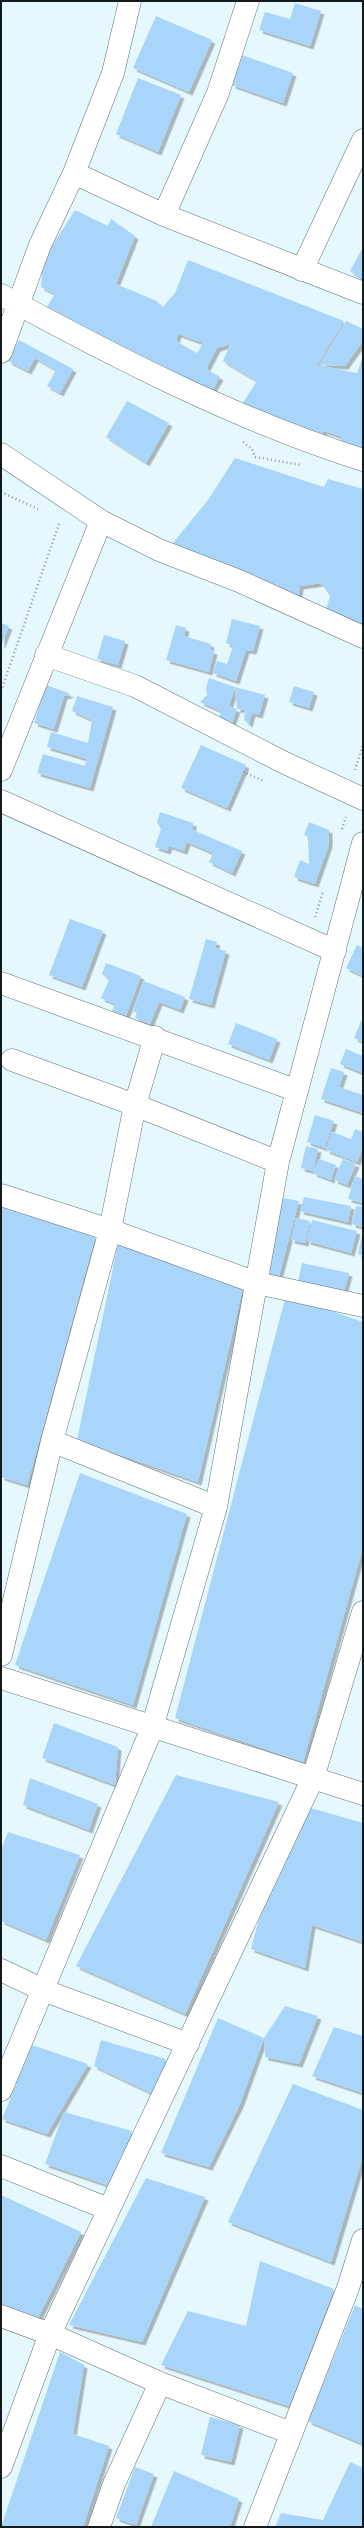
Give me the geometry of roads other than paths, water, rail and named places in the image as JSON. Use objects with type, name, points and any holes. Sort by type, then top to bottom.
[{"type":"street","points":[[1,352],[10,300],[40,245],[74,173],[113,73],[130,1]]},
{"type":"street","points":[[164,215],[218,93],[248,1]]},
{"type":"street","points":[[302,270],[363,140]]},
{"type":"street","points":[[74,173],[164,215],[363,293]]},
{"type":"street","points":[[10,300],[138,366],[268,426],[363,460]]},
{"type":"street","points":[[1,454],[101,521],[159,550],[239,581],[363,637]]},
{"type":"street","points":[[1,770],[101,521]]},
{"type":"street","points":[[46,655],[136,686],[283,762],[363,800]]},
{"type":"street","points":[[1,801],[335,951]]},
{"type":"street","points":[[1,2090],[152,1728],[216,1507],[278,1162],[295,1090],[335,951],[363,843]]},
{"type":"street","points":[[1,983],[155,1037],[295,1090]]},
{"type":"street","points":[[1,1655],[52,1442],[110,1230],[135,1105],[155,1037]]},
{"type":"street","points":[[12,1060],[135,1105],[278,1162]]},
{"type":"street","points":[[1,1195],[110,1230],[257,1283],[363,1306]]},
{"type":"street","points":[[52,1442],[216,1507]]},
{"type":"street","points":[[1,2467],[50,2334],[108,2209],[188,2044],[312,1778],[363,1612]]},
{"type":"street","points":[[1,1678],[152,1728],[363,1794]]},
{"type":"street","points":[[1,1970],[43,1990],[188,2044]]},
{"type":"street","points":[[1,2166],[108,2209]]},
{"type":"street","points":[[255,2527],[291,2433],[356,2291],[363,2240]]},
{"type":"street","points":[[1,2316],[50,2334],[160,2383],[291,2433]]},
{"type":"street","points":[[100,2527],[114,2484],[160,2383]]}]
